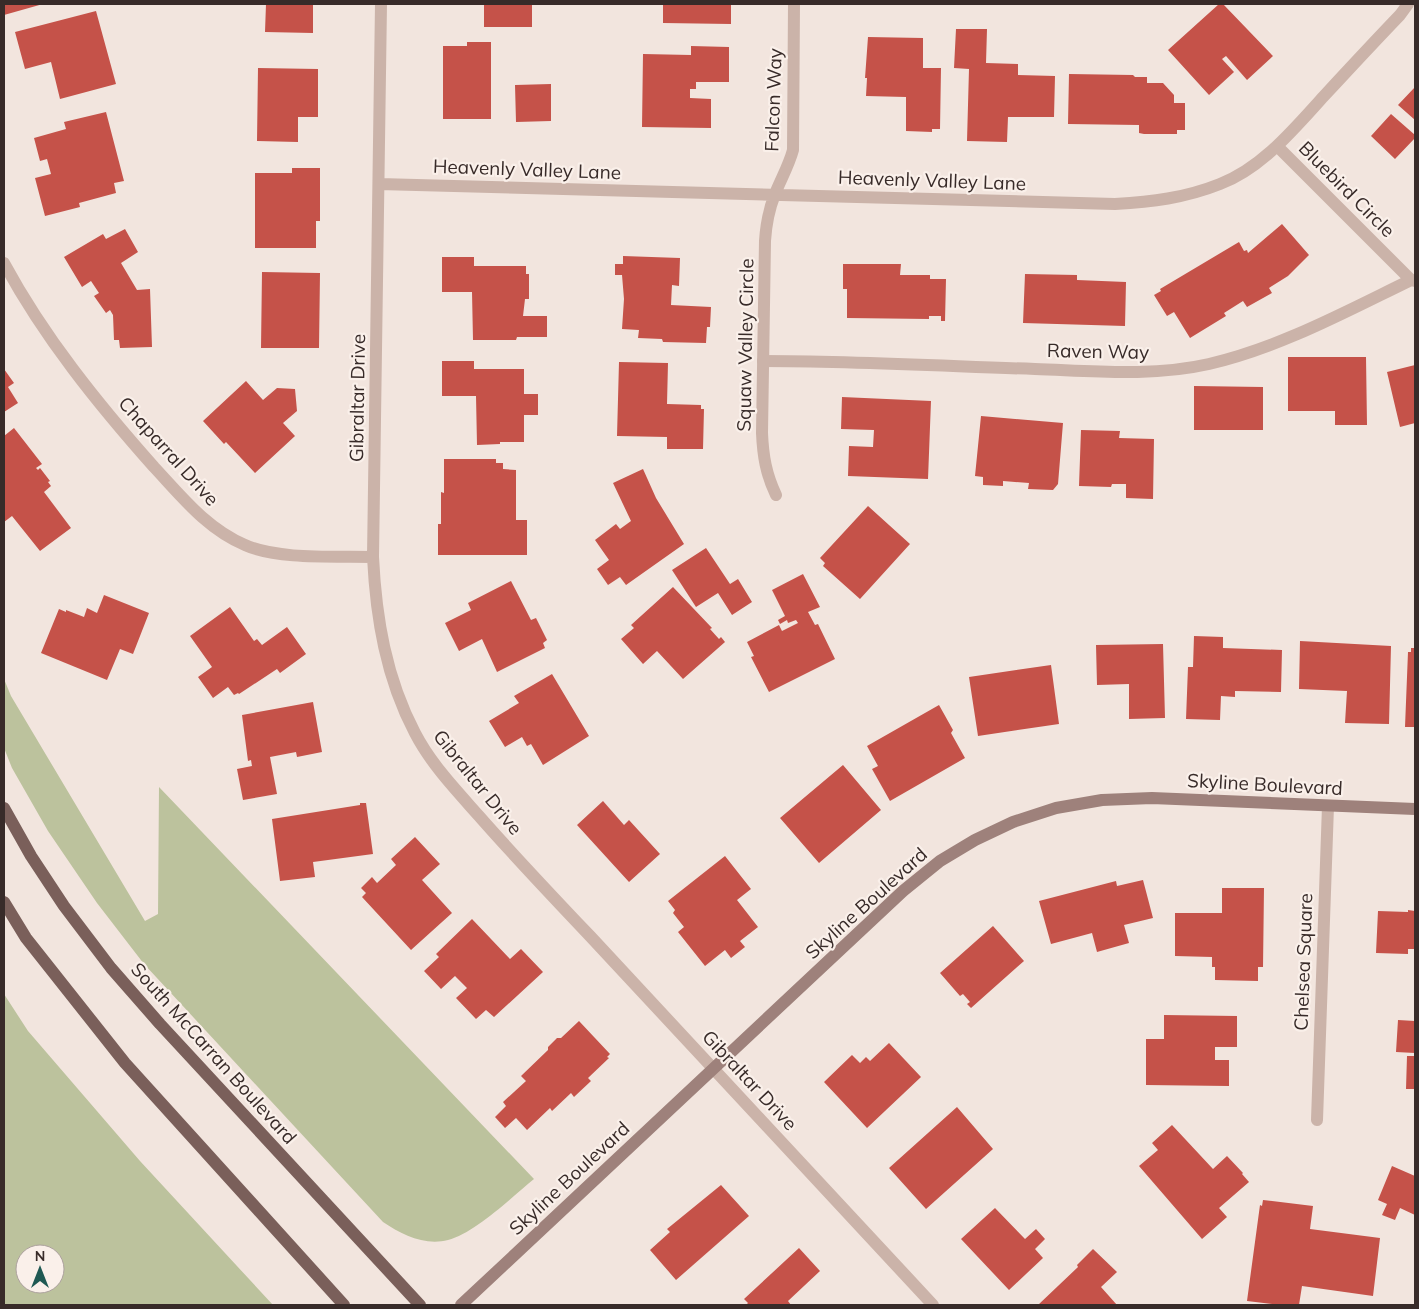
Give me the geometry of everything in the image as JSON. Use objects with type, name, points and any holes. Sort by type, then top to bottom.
[{"type":"main road","name":"South McCarran Boulevard","points":[[4,808],[37,865],[64,906],[110,968],[420,1305]]},
{"type":"main road","points":[[4,902],[26,938],[125,1063],[344,1305]]},
{"type":"street","name":"Gibraltar Drive","points":[[381,4],[373,557],[377,609],[386,662],[399,699],[411,726],[434,763],[510,850],[933,1305]]},
{"type":"street","name":"Falcon Way","points":[[775,195],[794,150],[794,4]]},
{"type":"street","name":"Heavenly Valley Lane","points":[[379,184],[1115,204],[1150,202],[1182,197],[1221,184],[1254,165],[1277,146],[1408,4]]},
{"type":"street","name":"Bluebird Circle","points":[[1277,146],[1413,280]]},
{"type":"street","name":"Squaw Valley Circle","points":[[775,195],[766,226],[765,241],[763,457],[768,478],[776,495]]},
{"type":"street","name":"Chaparral Drive","points":[[4,263],[43,327],[125,434],[196,512],[219,532],[245,546],[266,552],[373,557]]},
{"type":"street","name":"Raven Way","points":[[763,362],[1146,372],[1178,369],[1208,364],[1246,354],[1297,335],[1413,280]]},
{"type":"street","name":"Skyline Boulevard","points":[[460,1305],[903,891],[940,861],[975,840],[1012,822],[1056,808],[1102,800],[1152,798],[1415,809]]},
{"type":"street","name":"Chelsea Square","points":[[1316,1120],[1328,806]]},
{"type":"green space","points":[[4,679],[11,696],[145,921],[158,914],[159,787],[534,1179],[470,1230],[448,1240],[431,1242],[414,1238],[383,1222],[144,964],[97,903],[48,831],[12,768],[4,748]]},
{"type":"green space","points":[[4,994],[28,1031],[140,1161],[273,1305],[4,1305]]},
{"type":"building","points":[[4,4],[43,4],[4,15]]},
{"type":"building","points":[[266,4],[313,4],[313,33],[265,32]]},
{"type":"building","points":[[484,4],[532,4],[532,27],[484,27]]},
{"type":"building","points":[[663,4],[731,4],[731,24],[663,23]]},
{"type":"building","points":[[1219,4],[1223,4],[1273,56],[1247,80],[1226,56],[1222,59],[1234,72],[1209,95],[1168,50]]},
{"type":"building","points":[[96,11],[116,84],[60,99],[51,62],[25,69],[15,32]]},
{"type":"building","points":[[956,29],[987,29],[986,63],[1018,64],[1018,75],[1055,76],[1054,117],[1008,117],[1007,142],[967,141],[969,69],[954,68]]},
{"type":"building","points":[[868,37],[923,38],[923,68],[941,68],[940,129],[932,129],[932,132],[906,131],[906,97],[866,96],[867,78],[865,78]]},
{"type":"building","points":[[467,42],[491,42],[491,119],[443,119],[443,46],[467,46]]},
{"type":"building","points":[[691,46],[729,47],[729,82],[696,82],[696,89],[690,89],[690,98],[711,99],[711,128],[642,127],[643,54],[691,55]]},
{"type":"building","points":[[258,68],[318,69],[318,117],[298,117],[298,142],[257,141]]},
{"type":"building","points":[[1069,74],[1133,75],[1135,77],[1147,77],[1147,83],[1163,83],[1174,95],[1174,103],[1185,103],[1185,130],[1177,130],[1177,134],[1144,134],[1139,133],[1139,125],[1068,124]]},
{"type":"building","points":[[551,84],[551,121],[516,122],[515,85]]},
{"type":"building","points":[[1415,87],[1415,120],[1398,105]]},
{"type":"building","points":[[106,112],[124,181],[114,183],[116,193],[79,203],[80,207],[45,216],[35,178],[51,174],[47,159],[40,161],[34,138],[66,129],[64,122]]},
{"type":"building","points":[[1391,114],[1415,135],[1415,138],[1395,159],[1371,136]]},
{"type":"building","points":[[292,168],[320,168],[320,221],[316,221],[316,248],[255,248],[255,173],[292,173]]},
{"type":"building","points":[[1282,224],[1309,255],[1288,276],[1269,288],[1272,293],[1247,307],[1243,301],[1224,313],[1226,316],[1190,338],[1174,312],[1167,316],[1154,295],[1161,291],[1160,289],[1239,242],[1244,251],[1247,250],[1248,253]]},
{"type":"building","points":[[125,229],[138,252],[121,263],[137,290],[150,289],[152,347],[120,348],[119,340],[114,340],[113,315],[110,310],[106,313],[94,296],[99,293],[91,281],[82,287],[64,257],[103,234],[106,239]]},
{"type":"building","points":[[623,256],[680,258],[679,286],[672,285],[671,305],[711,307],[710,327],[707,327],[706,343],[663,342],[662,339],[638,338],[639,330],[622,329],[624,299],[622,275],[615,275],[615,264],[623,264]]},
{"type":"building","points":[[442,257],[474,257],[474,266],[526,266],[526,274],[529,274],[529,299],[525,299],[523,316],[547,316],[547,337],[517,337],[516,340],[473,340],[472,292],[442,292]]},
{"type":"building","points":[[843,264],[901,264],[900,275],[930,275],[930,279],[946,279],[945,321],[941,321],[941,316],[929,316],[929,319],[847,318],[847,289],[843,289]]},
{"type":"building","points":[[262,272],[320,273],[319,348],[261,348]]},
{"type":"building","points":[[1025,274],[1077,275],[1077,280],[1126,282],[1125,326],[1023,323]]},
{"type":"building","points":[[1288,357],[1366,357],[1367,425],[1335,425],[1335,411],[1288,411]]},
{"type":"building","points":[[442,361],[474,361],[474,369],[524,369],[524,394],[538,394],[538,415],[524,415],[524,442],[500,442],[500,444],[477,445],[476,396],[442,396]]},
{"type":"building","points":[[619,362],[668,363],[667,404],[701,405],[701,409],[704,409],[703,449],[667,449],[667,437],[617,436]]},
{"type":"building","points":[[1415,365],[1415,423],[1400,427],[1387,372]]},
{"type":"building","points":[[4,369],[14,383],[8,387],[18,403],[4,412]]},
{"type":"building","points":[[246,381],[263,400],[277,388],[295,389],[297,411],[283,423],[295,436],[255,473],[203,421]]},
{"type":"building","points":[[1194,386],[1263,387],[1263,430],[1194,430]]},
{"type":"building","points":[[842,397],[931,401],[928,479],[848,476],[849,446],[873,447],[874,430],[841,429]]},
{"type":"building","points":[[981,416],[1063,423],[1058,484],[1053,490],[1028,489],[1029,483],[1003,481],[1003,486],[983,485],[983,477],[975,476]]},
{"type":"building","points":[[14,428],[42,464],[36,468],[38,470],[40,468],[50,481],[48,482],[51,486],[44,492],[71,528],[40,551],[12,516],[4,522],[4,436]]},
{"type":"building","points":[[1081,430],[1120,431],[1119,438],[1154,439],[1153,499],[1126,498],[1126,484],[1112,484],[1111,487],[1079,486]]},
{"type":"building","points":[[444,459],[496,459],[496,463],[503,463],[503,469],[516,470],[516,520],[527,520],[527,555],[438,555],[438,524],[441,524],[441,492],[444,493]]},
{"type":"building","points":[[643,469],[656,498],[684,544],[626,585],[620,577],[608,585],[597,569],[609,560],[595,540],[616,524],[620,529],[631,521],[613,483]]},
{"type":"building","points":[[868,506],[910,544],[860,599],[823,566],[825,563],[820,558]]},
{"type":"building","points":[[706,548],[730,584],[738,579],[752,602],[732,615],[718,593],[696,607],[672,570]]},
{"type":"building","points":[[803,574],[820,607],[808,612],[815,625],[818,624],[835,659],[769,692],[751,657],[754,656],[747,642],[779,625],[782,631],[798,623],[796,620],[788,623],[787,620],[780,624],[778,620],[785,616],[772,590]]},
{"type":"building","points":[[511,581],[531,620],[536,618],[547,640],[543,643],[545,648],[497,672],[482,639],[459,651],[445,623],[471,610],[468,603]]},
{"type":"building","points":[[673,587],[712,628],[710,629],[719,639],[721,637],[725,642],[683,679],[657,651],[643,664],[621,639],[634,628],[631,625]]},
{"type":"building","points":[[104,595],[149,613],[133,654],[120,649],[107,680],[41,653],[59,609],[84,617],[87,608],[97,613]]},
{"type":"building","points":[[230,607],[254,641],[257,639],[262,645],[287,627],[306,654],[280,673],[277,669],[239,694],[234,695],[228,687],[213,698],[198,677],[212,667],[190,636]]},
{"type":"building","points":[[1194,636],[1223,637],[1223,648],[1282,650],[1281,692],[1235,691],[1235,697],[1221,696],[1220,720],[1186,719],[1188,667],[1193,667]]},
{"type":"building","points":[[1300,641],[1391,646],[1389,724],[1345,723],[1347,691],[1299,689]]},
{"type":"building","points":[[1163,644],[1165,718],[1129,719],[1129,684],[1097,685],[1096,645]]},
{"type":"building","points":[[1411,648],[1415,648],[1415,727],[1405,727],[1408,652],[1411,652]]},
{"type":"building","points":[[1051,665],[1059,724],[978,736],[969,677]]},
{"type":"building","points":[[552,674],[589,736],[543,765],[531,744],[527,746],[522,737],[505,747],[489,721],[519,703],[514,696]]},
{"type":"building","points":[[313,702],[322,752],[297,757],[296,752],[270,757],[277,794],[243,800],[237,769],[252,766],[251,760],[248,761],[242,715]]},
{"type":"building","points":[[939,705],[953,730],[951,733],[965,758],[890,801],[872,769],[878,766],[867,746]]},
{"type":"building","points":[[843,765],[881,810],[819,863],[780,818]]},
{"type":"building","points":[[603,801],[624,825],[629,820],[660,854],[629,882],[577,825]]},
{"type":"building","points":[[360,803],[366,803],[373,854],[313,862],[315,877],[280,881],[272,819],[360,805]]},
{"type":"building","points":[[415,837],[440,864],[422,880],[452,913],[411,950],[362,897],[366,893],[361,888],[372,877],[377,883],[396,865],[391,859]]},
{"type":"building","points":[[725,856],[751,889],[737,900],[758,927],[740,941],[745,947],[731,958],[725,950],[705,966],[678,932],[684,927],[673,913],[675,910],[668,901]]},
{"type":"building","points":[[1143,880],[1153,918],[1124,925],[1129,943],[1097,952],[1092,933],[1051,944],[1039,901],[1116,881],[1117,886]]},
{"type":"building","points":[[1222,888],[1264,888],[1263,967],[1258,967],[1258,981],[1215,980],[1215,967],[1212,967],[1212,957],[1175,956],[1175,913],[1222,913]]},
{"type":"building","points":[[1408,910],[1415,911],[1415,949],[1408,949],[1408,954],[1376,953],[1378,911],[1408,912]]},
{"type":"building","points":[[472,919],[510,959],[521,949],[543,972],[494,1017],[486,1010],[476,1019],[456,998],[467,988],[455,976],[441,989],[424,971],[439,957],[436,954]]},
{"type":"building","points":[[993,926],[1024,961],[971,1008],[967,1004],[970,1002],[963,994],[960,996],[940,973]]},
{"type":"building","points":[[1164,1015],[1237,1016],[1237,1047],[1215,1047],[1215,1060],[1229,1060],[1229,1086],[1146,1085],[1146,1039],[1164,1039]]},
{"type":"building","points":[[1398,1020],[1415,1021],[1415,1053],[1396,1052]]},
{"type":"building","points":[[579,1021],[610,1054],[607,1057],[609,1058],[588,1078],[591,1081],[574,1097],[571,1093],[552,1111],[550,1108],[527,1130],[516,1118],[505,1128],[495,1117],[506,1106],[503,1102],[526,1081],[521,1076],[548,1050],[548,1047]]},
{"type":"building","points":[[889,1043],[921,1077],[867,1128],[824,1082],[852,1055],[860,1063],[866,1057],[870,1061]]},
{"type":"building","points":[[1407,1056],[1415,1056],[1415,1089],[1406,1089]]},
{"type":"building","points":[[957,1107],[993,1149],[926,1209],[889,1168]]},
{"type":"building","points":[[1172,1125],[1213,1169],[1227,1156],[1249,1182],[1219,1208],[1227,1217],[1202,1239],[1139,1166],[1158,1150],[1152,1143]]},
{"type":"building","points":[[1392,1166],[1415,1176],[1415,1215],[1400,1208],[1395,1220],[1382,1215],[1387,1204],[1378,1200]]},
{"type":"building","points":[[721,1185],[749,1216],[676,1280],[650,1250],[670,1232],[667,1229]]},
{"type":"building","points":[[1263,1200],[1313,1206],[1310,1229],[1380,1238],[1373,1296],[1302,1286],[1299,1305],[1247,1301],[1260,1205],[1262,1206]]},
{"type":"building","points":[[995,1208],[1025,1239],[1036,1229],[1045,1239],[1035,1249],[1043,1258],[1009,1290],[961,1239]]},
{"type":"building","points":[[799,1248],[820,1271],[788,1301],[791,1305],[746,1305],[748,1303],[744,1299]]},
{"type":"building","points":[[1093,1249],[1117,1272],[1101,1287],[1117,1305],[1038,1305],[1078,1267],[1077,1265]]}]
